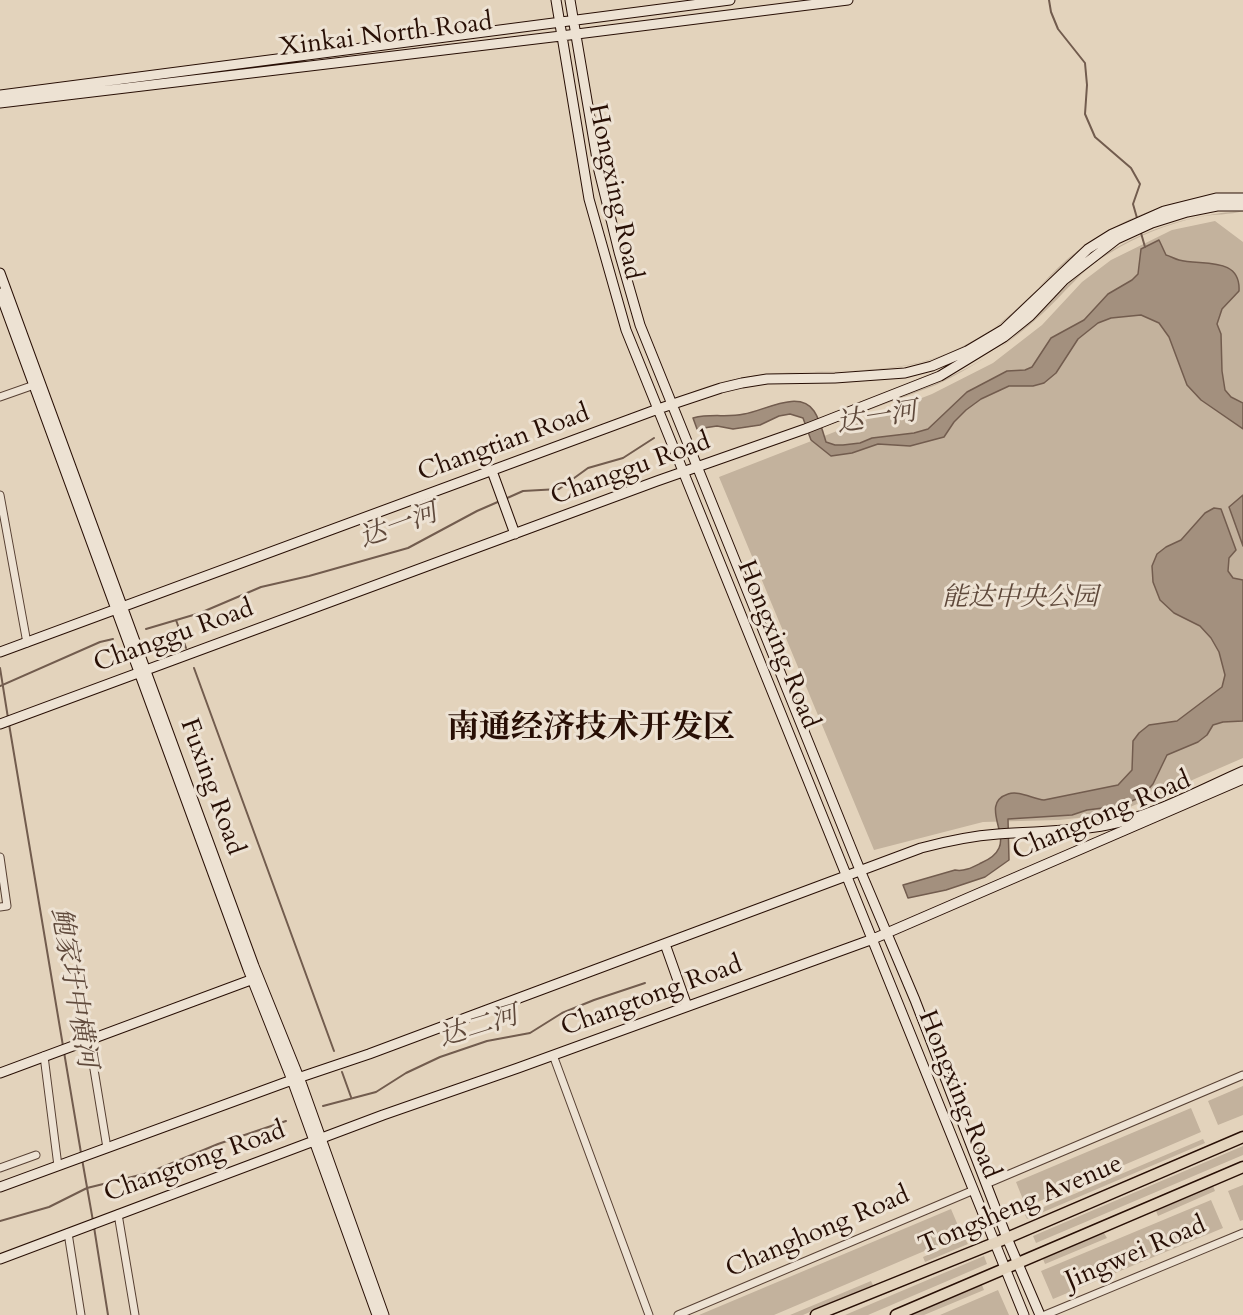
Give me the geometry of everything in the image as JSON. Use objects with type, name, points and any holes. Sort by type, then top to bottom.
[{"type":"main road","name":"Tongsheng Avenue","points":[[816,1315],[1007,1238],[1243,1137]]},
{"type":"main road","points":[[896,1315],[1243,1167]]},
{"type":"street","name":"Hongxing Road","points":[[556,0],[589,199],[626,330],[1024,1315]]},
{"type":"street","name":"Hongxing Road","points":[[570,0],[599,171],[640,325],[860,870],[915,1000],[1007,1238],[1040,1315]]},
{"type":"street","name":"Xinkai North Road","points":[[0,95],[730,0]]},
{"type":"street","name":"Xinkai North Road","points":[[0,103],[848,0]]},
{"type":"street","name":"Changtian Road","points":[[0,652],[673,403],[721,388],[767,379],[845,378],[905,373],[923,368],[967,351],[1004,329],[1088,249],[1112,234],[1164,211],[1216,198],[1243,198]]},
{"type":"street","name":"Changgu Road","points":[[0,724],[657,481],[805,429],[940,376],[991,346],[1030,316],[1064,280],[1117,239],[1152,223],[1187,212],[1217,206],[1243,206]]},
{"type":"street","name":"Fuxing Road","points":[[0,273],[37,384],[142,672],[255,978],[296,1079],[384,1315]]},
{"type":"street","name":"Fuxing Road","points":[[0,293],[37,384]]},
{"type":"street","points":[[0,397],[37,384]]},
{"type":"street","points":[[492,471],[515,534]]},
{"type":"street","points":[[0,495],[27,643]]},
{"type":"street","name":"Changtong Road","points":[[0,1187],[379,1050],[921,848],[952,840],[997,834],[1078,830],[1110,824],[1132,818],[1243,771]]},
{"type":"street","name":"Changtong Road","points":[[0,1259],[318,1140],[873,939],[1243,779]]},
{"type":"street","points":[[0,857],[7,906],[0,907]]},
{"type":"street","points":[[665,944],[687,1006]]},
{"type":"street","points":[[0,1073],[255,978]]},
{"type":"street","points":[[89,1040],[103,1149]]},
{"type":"street","points":[[44,1056],[62,1164]]},
{"type":"street","points":[[553,1056],[650,1315]]},
{"type":"street","points":[[987,1184],[1243,1075]]},
{"type":"street","name":"Fuxing Road","points":[[318,1140],[376,1315]]},
{"type":"street","points":[[0,1168],[36,1155]]},
{"type":"street","name":"Changhong Road","points":[[678,1315],[974,1190]]},
{"type":"street","points":[[115,1215],[135,1315]]},
{"type":"street","points":[[72,1232],[81,1315]]},
{"type":"street","name":"Jingwei Road","points":[[1045,1315],[1243,1233]]},
{"type":"green space","points":[[1227,193],[1243,194],[1218,195],[1177,203],[1187,200],[1207,196]]},
{"type":"green space","points":[[1163,207],[1122,224],[1080,251],[1035,291],[1057,268],[1093,240],[1129,220]]},
{"type":"green space","points":[[1243,211],[1233,213],[1199,217],[1208,215]]},
{"type":"green space","points":[[1199,217],[1153,231],[1100,259],[1042,314],[1002,346],[1095,261],[1140,235],[1173,223]]},
{"type":"green space","name":"能达中央公园","points":[[1215,221],[1243,242],[1243,758],[1114,814],[1059,820],[983,822],[874,850],[719,477],[932,394],[993,363],[1042,325],[1082,282],[1111,260],[1172,230]]},
{"type":"green space","points":[[993,329],[978,339],[963,347],[939,357],[916,364],[893,368],[870,370],[856,370],[878,369],[932,359],[960,348]]},
{"type":"green space","points":[[985,358],[936,385],[725,464],[935,384]]},
{"type":"green space","points":[[801,372],[753,377],[691,393],[715,384],[742,378],[769,374]]},
{"type":"green space","points":[[657,485],[581,515],[169,665]]},
{"type":"green space","points":[[1243,1086],[1243,1115],[1218,1125],[1208,1101]]},
{"type":"green space","points":[[1191,1108],[1201,1132],[1026,1207],[1016,1182]]},
{"type":"green space","points":[[1203,1139],[1205,1143],[1027,1219],[1025,1215]]},
{"type":"green space","points":[[1243,1146],[1243,1155],[1036,1243],[1033,1236]]},
{"type":"green space","points":[[1243,1185],[1243,1220],[1240,1221],[1228,1191]]},
{"type":"green space","points":[[1213,1186],[1215,1191],[1158,1216],[1156,1211]]},
{"type":"green space","points":[[1211,1200],[1223,1228],[1053,1299],[1041,1271]]},
{"type":"green space","points":[[951,1209],[962,1235],[774,1315],[699,1315]]},
{"type":"green space","points":[[1104,1233],[1107,1238],[1045,1264],[1043,1259]]},
{"type":"green space","points":[[965,1239],[968,1244],[925,1262],[923,1257]]},
{"type":"green space","points":[[984,1256],[987,1264],[868,1315],[845,1315]]},
{"type":"green space","points":[[871,1281],[873,1285],[803,1315],[790,1315]]},
{"type":"green space","points":[[982,1285],[984,1290],[924,1315],[912,1315]]},
{"type":"green space","points":[[998,1290],[1009,1315],[940,1315]]},
{"type":"shaded area","points":[[1159,240],[1166,255],[1188,262],[1227,267],[1234,272],[1238,280],[1239,291],[1222,309],[1217,324],[1221,334],[1225,390],[1231,397],[1243,403],[1243,429],[1201,400],[1187,385],[1169,337],[1159,323],[1141,315],[1111,318],[1098,323],[1078,339],[1056,373],[1044,383],[1033,386],[1009,386],[981,399],[954,422],[944,437],[910,446],[878,444],[852,453],[831,456],[811,440],[803,418],[790,414],[779,416],[760,425],[733,429],[717,426],[697,429],[693,418],[737,415],[791,401],[808,405],[814,411],[826,442],[835,445],[860,443],[872,438],[928,429],[967,392],[1007,371],[1025,370],[1032,367],[1051,338],[1084,320],[1108,294],[1138,274],[1141,249]]},
{"type":"shaded area","points":[[1243,495],[1243,546],[1229,507]]},
{"type":"shaded area","points":[[1214,508],[1221,509],[1236,550],[1229,558],[1228,571],[1233,578],[1243,580],[1243,721],[1213,725],[1207,735],[1198,742],[1167,755],[1153,784],[1141,797],[1127,803],[1072,815],[1008,819],[1009,860],[985,877],[946,890],[908,898],[903,885],[955,870],[968,869],[996,853],[1001,841],[995,811],[1000,798],[1017,793],[1044,800],[1118,785],[1132,770],[1133,741],[1139,733],[1149,725],[1177,721],[1222,687],[1225,675],[1219,652],[1211,638],[1200,626],[1174,613],[1160,600],[1153,582],[1152,566],[1157,554],[1181,540],[1205,513]]},
{"type":"waterway","points":[[1049,0],[1058,29],[1085,63],[1087,85],[1085,114],[1095,137],[1131,168],[1140,184],[1133,204],[1137,218]]},
{"type":"waterway","points":[[1141,233],[1145,247]]},
{"type":"waterway","name":"达一河","points":[[505,499],[523,491],[559,489],[588,468],[623,458],[654,438]]},
{"type":"waterway","name":"达一河","points":[[146,629],[200,613],[261,587],[408,548],[500,501]]},
{"type":"waterway","points":[[176,620],[186,648]]},
{"type":"waterway","name":"达一河","points":[[0,686],[100,642],[113,639]]},
{"type":"waterway","name":"鲍家圩中横河","points":[[0,668],[8,718]]},
{"type":"waterway","points":[[194,668],[334,1051]]},
{"type":"waterway","name":"鲍家圩中横河","points":[[9,724],[63,1046]]},
{"type":"waterway","name":"达二河","points":[[323,1106],[376,1092],[406,1073],[440,1057],[487,1041],[530,1033],[562,1013],[645,983]]},
{"type":"waterway","name":"鲍家圩中横河","points":[[64,1052],[81,1153]]},
{"type":"waterway","points":[[342,1072],[351,1097]]},
{"type":"waterway","name":"达二河","points":[[0,1221],[49,1207],[87,1188],[148,1173],[218,1144],[286,1121]]},
{"type":"waterway","name":"达二河","points":[[82,1159],[93,1221]]},
{"type":"waterway","name":"鲍家圩中横河","points":[[94,1227],[108,1315]]},
{"type":"district","name":"南通经济技术开发区","points":[[591,730]]}]
